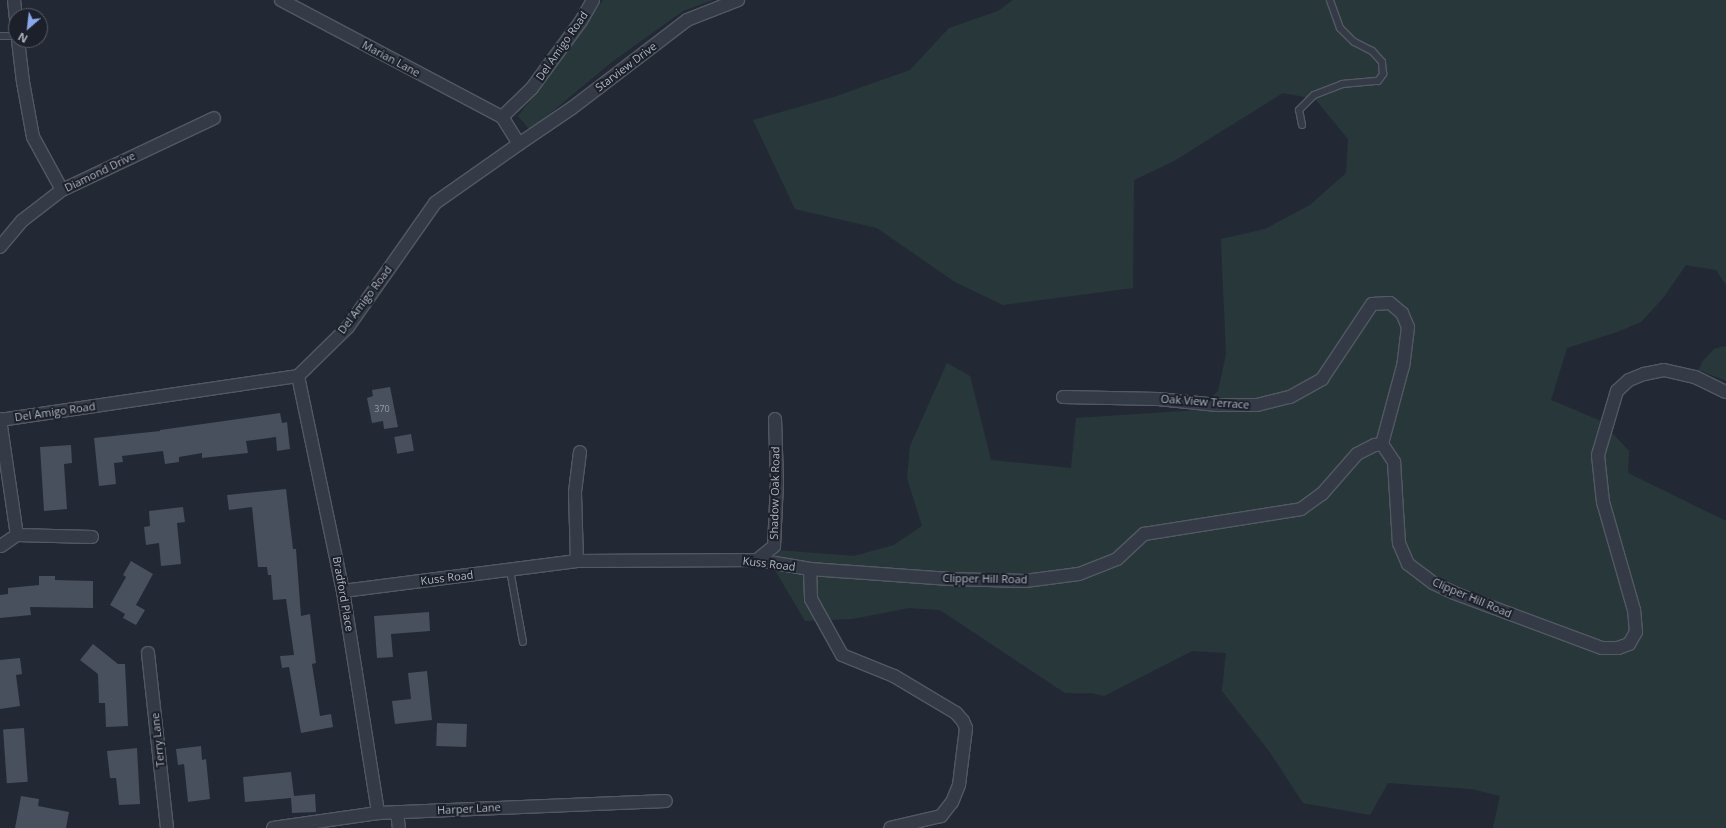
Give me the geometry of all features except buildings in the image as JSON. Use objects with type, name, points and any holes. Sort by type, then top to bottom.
[{"type":"street","name":"Marian Lane","points":[[281,0],[502,117]]},
{"type":"street","name":"Del Amigo Road","points":[[502,117],[532,88],[581,21],[593,0]]},
{"type":"street","name":"Starview Drive","points":[[519,144],[572,108],[687,20],[738,0]]},
{"type":"street","points":[[19,48],[23,82],[33,137],[62,190]]},
{"type":"street","points":[[502,117],[519,144]]},
{"type":"street","name":"Diamond Drive","points":[[0,246],[23,220],[62,190],[214,118]]},
{"type":"street","name":"Del Amigo Road","points":[[0,420],[298,376],[348,327],[435,203],[519,144]]},
{"type":"street","name":"Oak View Terrace","points":[[1063,396],[1158,399],[1218,405],[1257,405],[1290,397],[1322,379],[1372,304],[1390,303],[1402,313],[1408,327],[1403,366],[1382,444]]},
{"type":"street","name":"Clipper Hill Road","points":[[810,569],[950,579],[1025,581],[1079,574],[1117,559],[1144,534],[1301,509],[1322,494],[1357,454],[1375,445],[1382,444],[1394,462],[1399,542],[1408,564],[1433,583],[1454,593],[1602,648],[1618,648],[1628,644],[1636,632],[1634,610],[1603,502],[1598,455],[1617,391],[1629,380],[1644,374],[1664,370],[1694,377],[1726,392]]},
{"type":"street","name":"Bradford Place","points":[[298,376],[344,591],[378,813]]},
{"type":"street","name":"Shadow Oak Road","points":[[757,560],[774,546],[777,482],[775,419]]},
{"type":"street","points":[[0,420],[17,535]]},
{"type":"street","points":[[577,561],[575,492],[580,452]]},
{"type":"street","points":[[1,546],[17,535],[92,537]]},
{"type":"street","name":"Kuss Road","points":[[344,591],[577,561],[757,560],[810,569],[811,599],[842,655],[894,676],[956,713],[963,721],[966,728],[959,785],[952,802],[940,816],[890,828]]},
{"type":"street","name":"Terry Lane","points":[[148,653],[168,828]]},
{"type":"street","name":"Harper Lane","points":[[273,828],[378,813],[666,801]]},
{"type":"street","points":[[397,812],[399,828]]},
{"type":"lane","points":[[1302,125],[1299,110],[1314,95],[1342,84],[1378,81],[1383,74],[1382,62],[1372,51],[1354,42],[1340,28],[1330,0]]},
{"type":"lane","points":[[510,570],[523,642]]},
{"type":"shaded area","points":[[603,0],[713,0],[683,11],[613,61],[530,130],[518,116],[549,77]]},
{"type":"shaded area","points":[[1013,0],[1726,0],[1726,285],[1716,270],[1686,265],[1663,298],[1641,322],[1617,332],[1567,348],[1551,400],[1601,421],[1629,451],[1628,473],[1726,521],[1726,828],[1493,828],[1500,796],[1472,789],[1388,783],[1370,815],[1303,803],[1269,751],[1222,691],[1226,653],[1192,651],[1104,696],[1092,693],[1065,693],[940,610],[909,608],[852,619],[805,621],[775,570],[776,550],[854,556],[894,545],[922,526],[907,478],[910,446],[947,363],[970,376],[991,460],[1071,468],[1076,418],[1198,410],[1218,391],[1226,355],[1221,239],[1265,229],[1310,205],[1346,173],[1348,139],[1315,99],[1283,93],[1174,161],[1134,180],[1133,288],[1003,305],[955,282],[877,228],[795,209],[753,120],[834,97],[910,70],[949,28],[998,11]]},
{"type":"shaded area","points":[[1726,346],[1726,381],[1699,370],[1702,362],[1714,349]]}]
